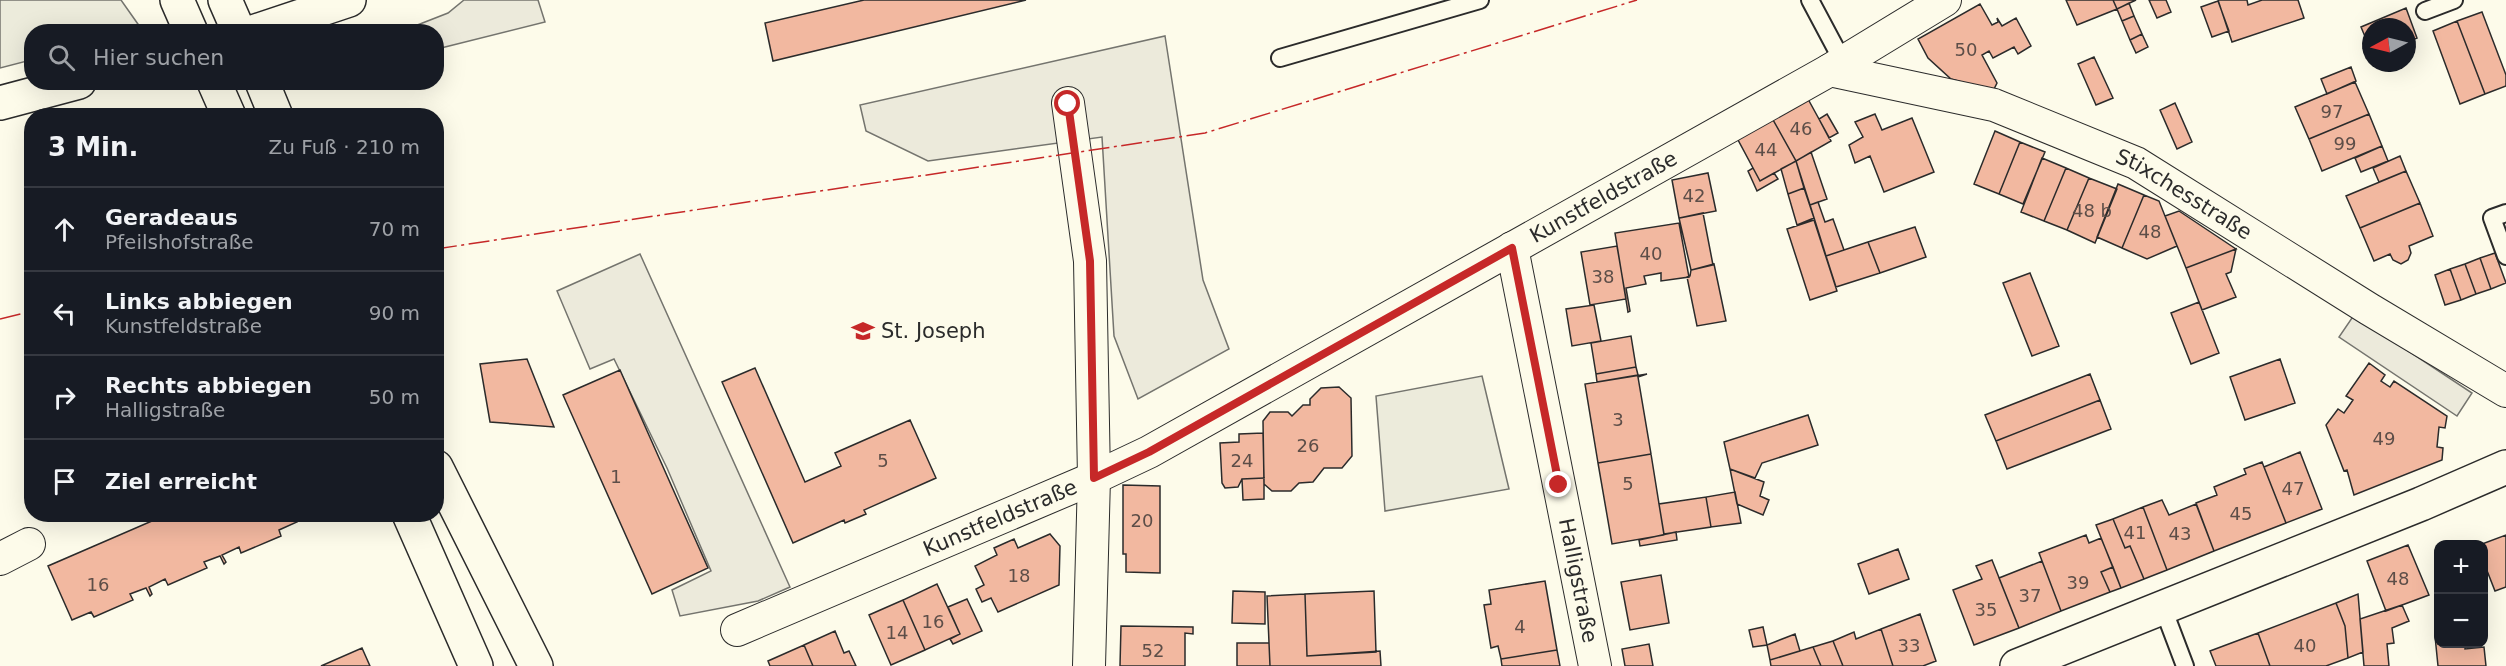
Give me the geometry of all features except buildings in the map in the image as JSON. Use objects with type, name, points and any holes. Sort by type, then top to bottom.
[{"type":"street","points":[[177,0],[188,24]]},
{"type":"street","points":[[225,0],[236,24]]},
{"type":"street","points":[[278,24],[349,0]]},
{"type":"street","name":"Kunstfeldstraße","points":[[737,630],[1094,478],[1149,452],[1837,66],[1945,0]]},
{"type":"street","name":"Stixchesstraße","points":[[1837,66],[1994,105],[2136,163],[2369,309],[2506,391]]},
{"type":"street","points":[[0,103],[49,90]]},
{"type":"street","points":[[218,90],[225,108]]},
{"type":"street","points":[[265,90],[273,108]]},
{"type":"street","points":[[1068,104],[1090,261],[1094,478],[1089,666]]},
{"type":"street","name":"Halligstraße","points":[[1512,248],[1595,666]]},
{"type":"street","points":[[2017,666],[2506,467]]},
{"type":"street","points":[[444,483],[536,666]]},
{"type":"street","points":[[413,522],[476,666]]},
{"type":"street","points":[[0,560],[29,544]]},
{"type":"lane","points":[[1280,58],[1480,0]]},
{"type":"lane","points":[[1810,0],[1837,66]]},
{"type":"lane","points":[[2425,11],[2454,0]]},
{"type":"lane","points":[[2506,213],[2492,218],[2506,256]]},
{"type":"lane","points":[[2163,608],[2185,666]]},
{"type":"shaded area","points":[[0,0],[121,0],[138,24],[24,24],[24,62],[0,68]]},
{"type":"shaded area","points":[[464,0],[538,0],[545,22],[444,47],[444,24],[420,24],[448,13]]},
{"type":"shaded area","points":[[1165,36],[1203,280],[1229,349],[1138,399],[1114,336],[1102,137],[928,161],[866,131],[860,105]]},
{"type":"shaded area","points":[[640,254],[790,587],[758,601],[680,616],[672,590],[711,571],[667,468],[614,359],[590,369],[557,291]]},
{"type":"shaded area","points":[[2354,315],[2472,393],[2457,416],[2339,337]]},
{"type":"shaded area","points":[[1482,376],[1509,489],[1385,511],[1376,396]]},
{"type":"power","points":[[444,248],[1205,133],[1637,0]]},
{"type":"power","points":[[0,319],[24,313]]},
{"type":"place","name":"St. Joseph","points":[[863,331]]},
{"type":"route","points":[[1068,104],[1090,261],[1094,478],[1149,452],[1512,248],[1559,485]]}]
